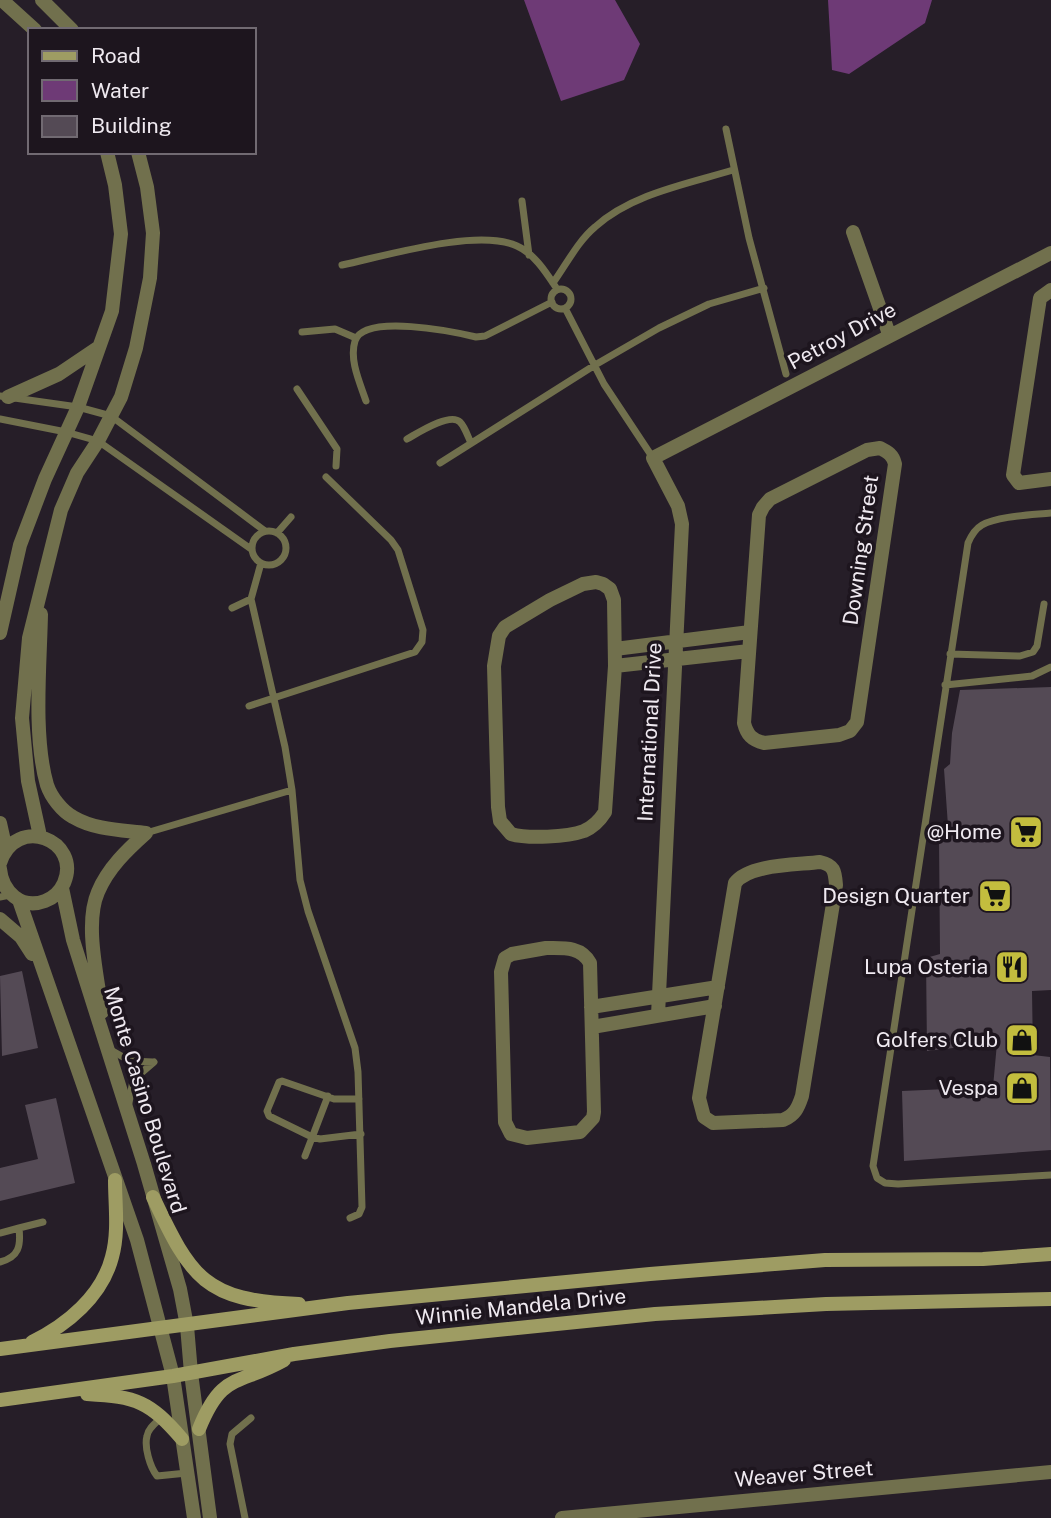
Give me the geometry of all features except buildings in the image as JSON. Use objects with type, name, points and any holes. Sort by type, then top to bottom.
[{"type":"main road","points":[[24,1346],[69,1320],[103,1282],[112,1256],[116,1232],[115,1180]]},
{"type":"main road","points":[[153,1197],[177,1248],[209,1284],[226,1293],[296,1304],[348,1303]]},
{"type":"main road","name":"Winnie Mandela Drive","points":[[0,1349],[348,1303],[650,1274],[825,1260],[983,1259],[1051,1254]]},
{"type":"main road","name":"Winnie Mandela Drive","points":[[0,1400],[173,1376],[294,1354],[390,1341],[655,1314],[826,1304],[1051,1298]]},
{"type":"main road","points":[[199,1429],[209,1405],[223,1388],[235,1380],[266,1370],[294,1354]]},
{"type":"main road","points":[[58,1393],[130,1399],[144,1403],[162,1417],[182,1439]]},
{"type":"street","points":[[2,0],[33,28]]},
{"type":"street","points":[[42,0],[70,28]]},
{"type":"street","points":[[0,633],[20,545],[45,479],[78,407],[111,312],[121,234],[107,154]]},
{"type":"street","points":[[3,857],[10,845],[24,837],[40,836],[28,781],[22,718],[29,638],[61,510],[77,473],[98,441],[121,397],[136,348],[150,278],[153,233],[147,187],[139,154]]},
{"type":"street","points":[[853,232],[888,334]]},
{"type":"street","name":"Petroy Drive","points":[[653,458],[888,334],[1051,253]]},
{"type":"street","points":[[1051,290],[1040,298],[1013,475],[1019,483],[1051,479]]},
{"type":"street","points":[[4,396],[59,374],[99,347]]},
{"type":"street","name":"Downing Street","points":[[880,448],[888,452],[895,464],[855,727],[839,735],[764,743],[750,737],[744,723],[750,632],[762,507],[770,499],[867,450],[880,448]]},
{"type":"street","name":"International Drive","points":[[653,458],[678,506],[682,524],[658,1015]]},
{"type":"street","points":[[596,582],[610,589],[614,600],[615,649],[605,812],[593,826],[582,831],[534,837],[511,834],[500,821],[498,807],[494,666],[499,636],[505,628],[550,600],[583,584],[596,582]]},
{"type":"street","points":[[41,586],[39,707],[47,786],[54,799],[72,817],[90,825],[116,831],[146,833]]},
{"type":"street","points":[[615,649],[750,632]]},
{"type":"street","points":[[615,666],[749,652]]},
{"type":"street","points":[[0,823],[3,857]]},
{"type":"street","points":[[106,1047],[92,925],[96,895],[107,875],[146,833]]},
{"type":"street","name":"Monte Casino Boulevard","points":[[40,836],[50,840],[64,855],[67,866],[62,888],[73,940],[128,1112],[180,1289],[187,1325],[210,1518]]},
{"type":"street","points":[[820,862],[829,864],[834,870],[836,885],[802,1096],[797,1109],[790,1117],[783,1120],[719,1124],[704,1117],[699,1098],[718,987],[733,892],[739,877],[754,870],[820,862]]},
{"type":"street","points":[[0,869],[1,881],[48,983],[137,1240],[173,1376],[194,1518]]},
{"type":"street","points":[[10,898],[39,903],[48,900],[62,888]]},
{"type":"street","points":[[0,919],[21,937],[48,983]]},
{"type":"street","points":[[546,948],[571,948],[580,951],[590,963],[591,1007],[594,1112],[587,1126],[580,1132],[541,1138],[511,1134],[503,1109],[501,972],[505,958],[512,954],[546,948]]},
{"type":"street","points":[[591,1007],[718,987]]},
{"type":"street","points":[[592,1027],[715,1006]]},
{"type":"street","points":[[187,1473],[205,1470]]},
{"type":"street","name":"Weaver Street","points":[[562,1518],[1051,1472]]},
{"type":"lane","points":[[726,129],[733,170],[786,374]]},
{"type":"lane","points":[[552,302],[555,286],[592,229],[604,219],[653,194],[733,170]]},
{"type":"lane","points":[[522,201],[529,255]]},
{"type":"lane","points":[[342,265],[430,246],[478,240],[499,241],[518,246],[537,262],[555,286],[570,295],[569,305],[565,308],[559,309],[552,302]]},
{"type":"lane","points":[[440,463],[595,365],[684,315],[709,303],[764,288]]},
{"type":"lane","points":[[366,401],[355,369],[354,356],[356,338],[366,331],[405,326],[485,336],[552,302]]},
{"type":"lane","points":[[565,308],[595,365],[653,458]]},
{"type":"lane","points":[[302,332],[335,329],[356,338]]},
{"type":"lane","points":[[297,389],[337,449],[336,466]]},
{"type":"lane","points":[[0,419],[98,441],[251,549],[256,560],[272,565],[285,554],[285,542],[277,533],[265,531],[111,416],[78,407],[4,396]]},
{"type":"lane","points":[[407,439],[446,419],[454,419],[460,422],[471,443]]},
{"type":"lane","points":[[249,706],[415,652],[422,642],[423,630],[398,550],[326,477]]},
{"type":"lane","points":[[1051,513],[993,521],[974,532],[968,543],[873,1166],[877,1178],[886,1183],[898,1184],[1051,1175]]},
{"type":"lane","points":[[277,533],[291,517]]},
{"type":"lane","points":[[251,549],[255,537],[265,531]]},
{"type":"lane","points":[[261,563],[251,599],[285,747],[292,790],[300,880],[355,1048],[361,1135],[362,1207],[359,1214],[350,1218]]},
{"type":"lane","points":[[232,607],[251,599]]},
{"type":"lane","points":[[950,654],[1020,656],[1033,652],[1037,646],[1044,604]]},
{"type":"lane","points":[[945,685],[982,679],[1032,676],[1051,667]]},
{"type":"lane","points":[[146,833],[292,790]]},
{"type":"lane","points":[[106,1047],[130,1061],[154,1062],[133,1080],[128,1112]]},
{"type":"lane","points":[[359,1099],[341,1100],[282,1081],[279,1082],[267,1111],[269,1116],[320,1139],[361,1135]]},
{"type":"lane","points":[[305,1156],[328,1096]]},
{"type":"lane","points":[[0,1233],[43,1222]]},
{"type":"lane","points":[[0,1262],[16,1254],[19,1248],[19,1228]]},
{"type":"lane","points":[[162,1417],[148,1431],[146,1437],[152,1470],[157,1476],[163,1477],[187,1473]]},
{"type":"lane","points":[[246,1518],[229,1444],[232,1434],[251,1418]]},
{"type":"water","points":[[524,0],[615,0],[640,44],[624,80],[561,101]]},
{"type":"water","points":[[828,0],[932,0],[925,23],[849,74],[832,70]]},
{"type":"place","name":"@Home","points":[[1026,832]]},
{"type":"place","name":"Design Quarter","points":[[995,896]]},
{"type":"place","name":"Lupa Osteria","points":[[1012,967]]},
{"type":"place","name":"Golfers Club","points":[[1022,1040]]},
{"type":"place","name":"Vespa","points":[[1022,1088]]}]
